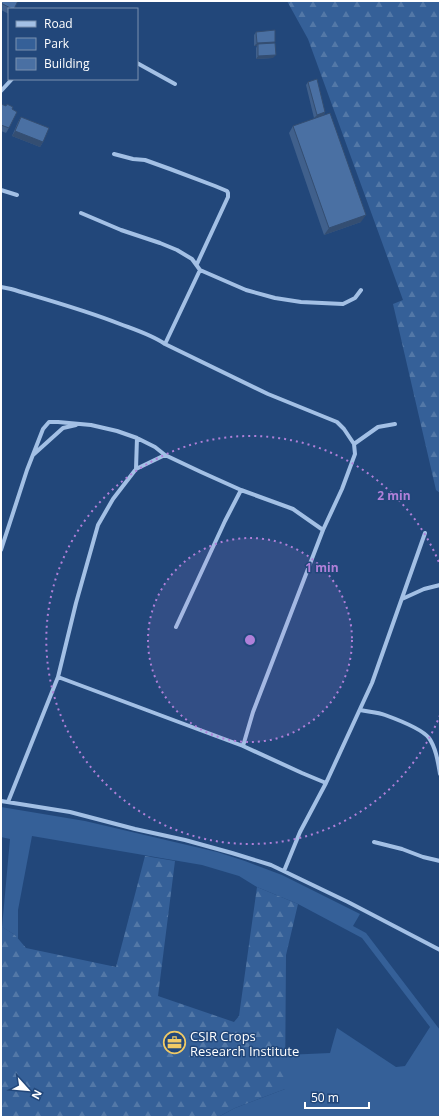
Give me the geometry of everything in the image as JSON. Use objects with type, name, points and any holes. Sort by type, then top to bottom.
[{"type":"street","points":[[138,64],[175,84]]},
{"type":"street","points":[[1,90],[11,80]]},
{"type":"street","points":[[114,154],[132,159],[145,160],[215,186],[228,193],[228,197],[197,264]]},
{"type":"street","points":[[1,190],[17,196]]},
{"type":"street","points":[[81,213],[121,230],[177,250],[192,259],[200,270],[246,290],[275,298],[301,302],[343,304],[355,298],[361,290]]},
{"type":"street","points":[[165,344],[200,270]]},
{"type":"street","points":[[1,287],[84,311],[158,340],[268,394],[337,422],[344,429],[354,444],[355,454],[342,489],[323,530],[253,712],[243,746]]},
{"type":"street","points":[[1,550],[26,470],[43,429],[49,422],[80,424],[117,431],[137,438],[201,472],[241,490],[293,509],[323,530]]},
{"type":"street","points":[[33,455],[63,428],[80,424]]},
{"type":"street","points":[[354,444],[378,427],[395,424]]},
{"type":"street","points":[[136,469],[137,438]]},
{"type":"street","points":[[8,802],[58,677],[76,602],[98,525],[113,499],[136,469],[165,454]]},
{"type":"street","points":[[176,627],[241,490]]},
{"type":"street","points":[[284,870],[300,832],[326,783],[372,683],[425,533]]},
{"type":"street","points":[[402,598],[424,589],[440,585]]},
{"type":"street","points":[[58,677],[243,746],[326,783]]},
{"type":"street","points":[[360,710],[384,715],[422,732],[429,738],[436,754],[440,774]]},
{"type":"street","points":[[1,801],[70,812],[185,840],[271,865],[284,870],[440,950]]},
{"type":"street","points":[[374,842],[440,861]]},
{"type":"green space","points":[[287,1],[440,1],[440,493],[436,490],[393,304],[403,300],[308,39]]},
{"type":"green space","points":[[1,807],[85,821],[217,852],[282,875],[360,914],[353,926],[366,933],[440,1030],[440,1117],[218,1117],[235,1108],[285,1089],[285,1055],[330,1053],[337,1028],[396,1067],[405,1066],[430,1027],[362,938],[298,904],[257,887],[239,876],[202,865],[32,836],[18,910],[18,939],[15,935],[2,927],[10,839],[1,837]]},
{"type":"green space","points":[[145,856],[175,861],[158,996],[234,1022],[239,1016],[257,887],[298,904],[286,955],[285,1089],[235,1108],[218,1117],[1,1117],[1,926],[15,935],[26,948],[116,967]]},
{"type":"building","points":[[1,1],[18,1],[14,8],[10,8],[1,3]]},
{"type":"building","points":[[275,30],[275,42],[257,43],[256,32]]},
{"type":"building","points":[[275,43],[276,55],[258,56],[258,44]]},
{"type":"building","points":[[317,79],[325,112],[317,115],[308,82]]},
{"type":"building","points":[[1,104],[6,106],[7,104],[13,107],[12,109],[17,112],[9,128],[1,125]]},
{"type":"building","points":[[330,113],[366,215],[329,228],[293,126]]},
{"type":"building","points":[[21,117],[49,128],[43,142],[15,131]]},
{"type":"place","name":"CSIR Crops Research Institute","points":[[174,1043]]}]
